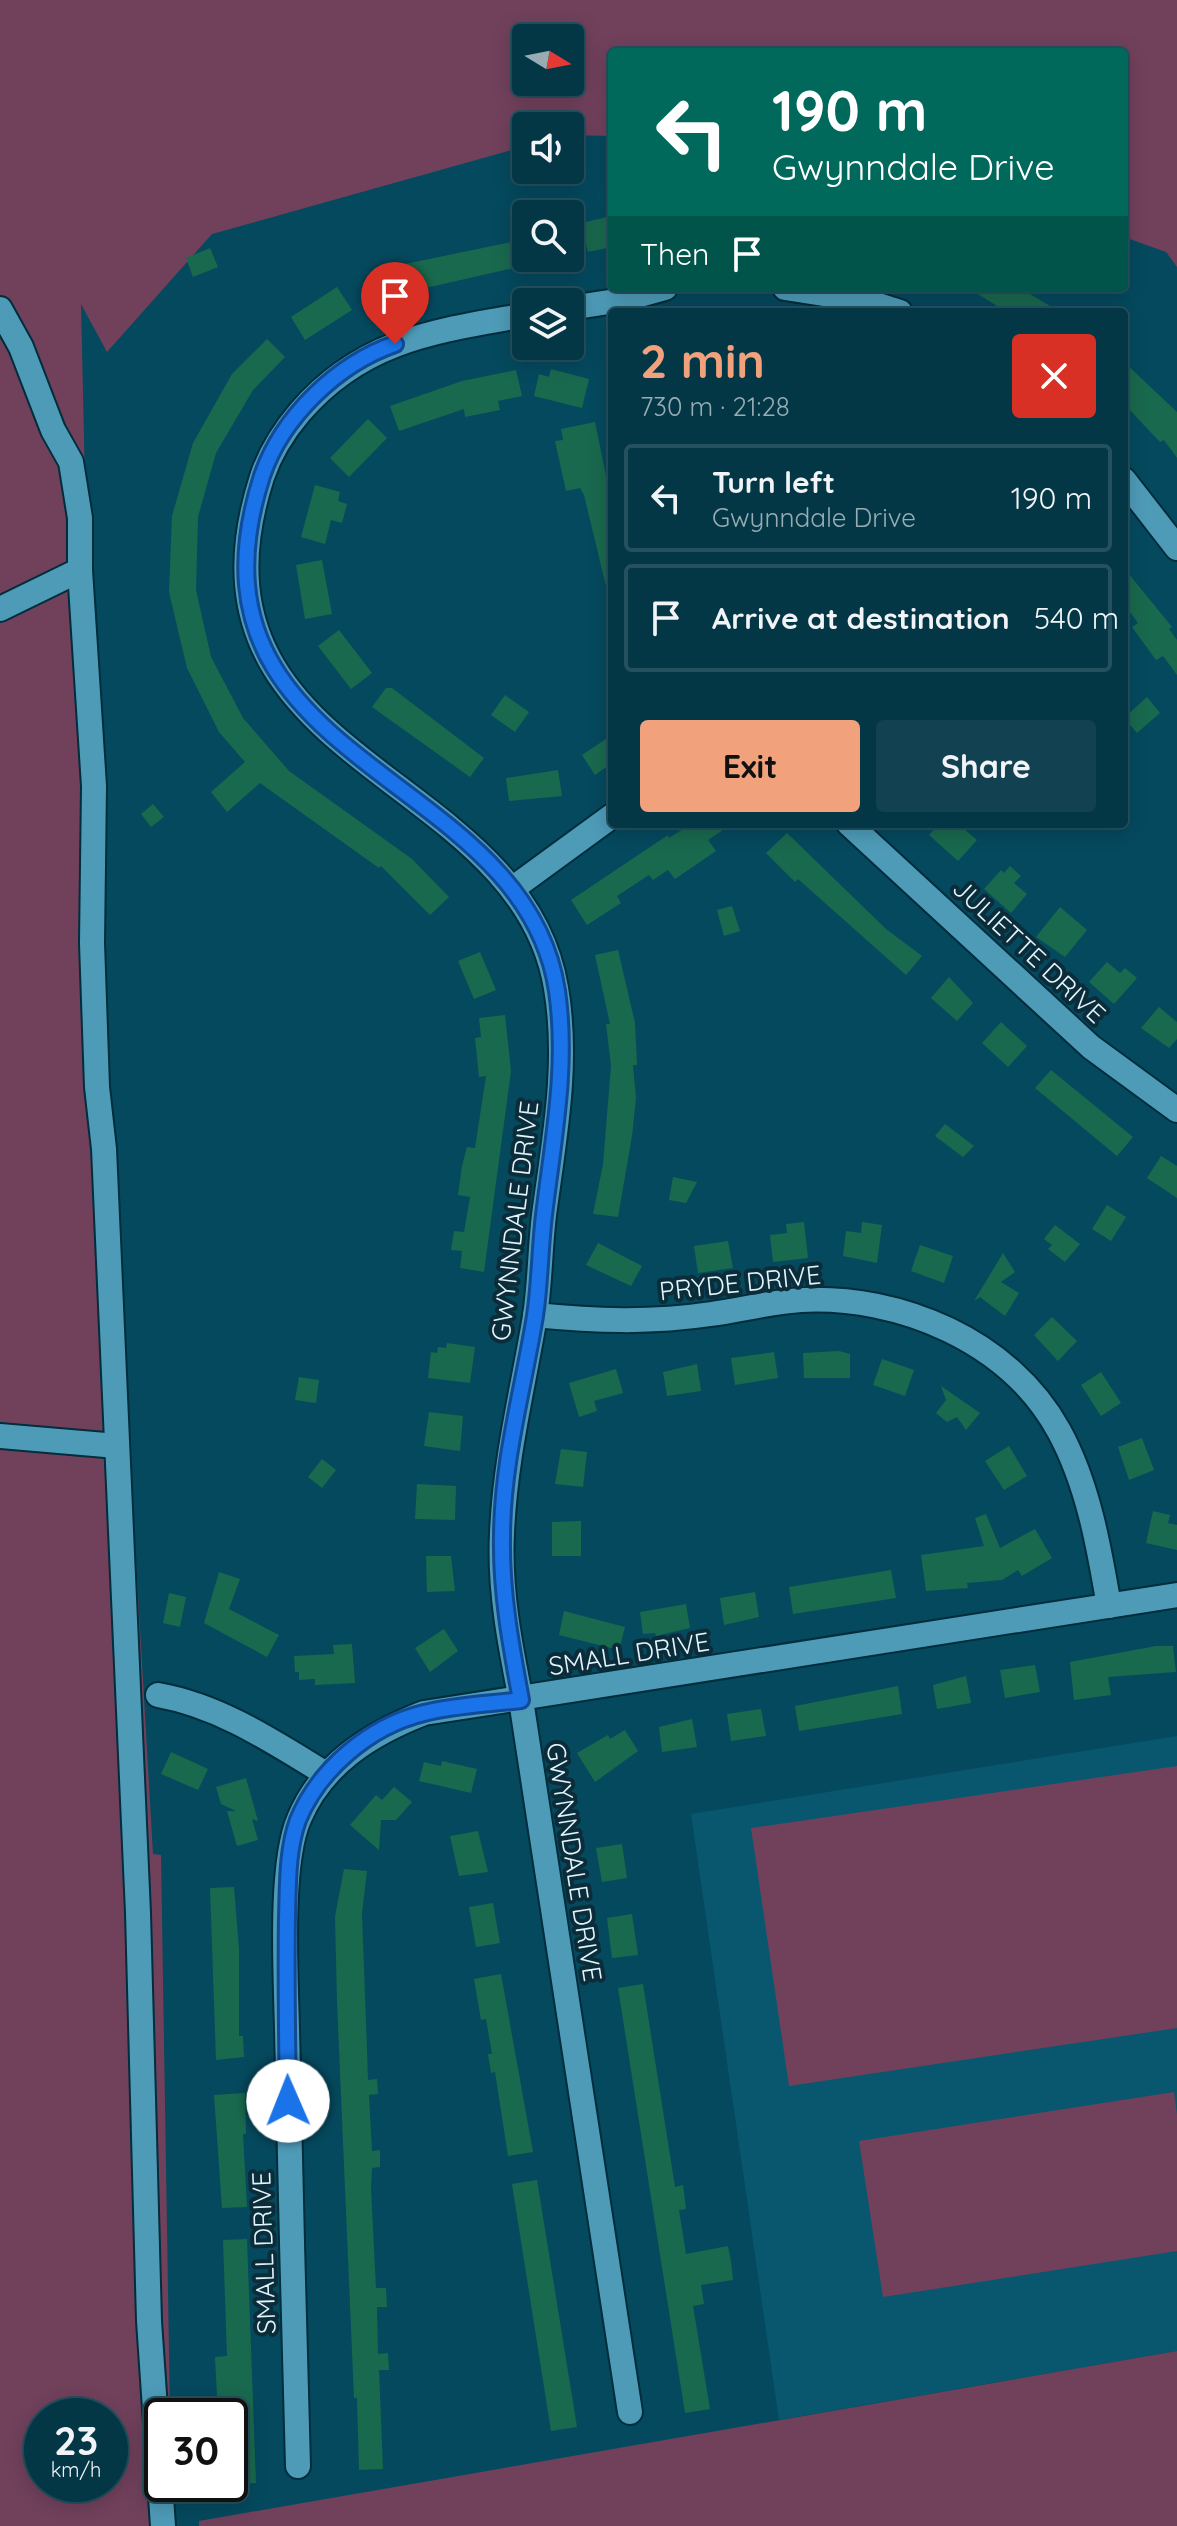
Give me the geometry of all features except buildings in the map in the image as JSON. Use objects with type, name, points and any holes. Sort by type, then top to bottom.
[{"type":"street","points":[[584,307],[623,306],[656,292]]},
{"type":"street","points":[[811,292],[862,300],[887,308]]},
{"type":"street","points":[[0,309],[21,347],[53,430],[71,462],[80,518],[80,570],[94,786],[92,943],[138,1913],[149,2321],[163,2526]]},
{"type":"street","name":"GWYNNDALE DRIVE","points":[[512,318],[413,337],[350,365],[325,386],[284,431],[269,459],[252,512],[247,574],[260,640],[273,668],[295,698],[379,776],[476,849],[512,889],[551,965],[561,1029],[556,1128],[535,1315],[512,1430],[502,1535],[506,1624],[521,1700],[630,2412]]},
{"type":"street","points":[[1128,485],[1177,548]]},
{"type":"street","points":[[0,609],[80,570]]},
{"type":"street","points":[[512,889],[608,819]]},
{"type":"street","name":"JULIETTE DRIVE","points":[[853,828],[1091,1047],[1177,1110]]},
{"type":"street","name":"PRYDE DRIVE","points":[[535,1315],[609,1322],[648,1320],[801,1300],[878,1307],[940,1325],[1014,1373],[1032,1390],[1060,1431],[1096,1529],[1109,1606]]},
{"type":"street","points":[[0,1436],[117,1446]]},
{"type":"street","name":"SMALL DRIVE","points":[[298,2466],[286,1991],[288,1893],[292,1841],[298,1820],[326,1774],[353,1748],[395,1724],[424,1713],[1177,1595]]},
{"type":"street","points":[[158,1695],[190,1700],[227,1716],[326,1774]]},
{"type":"shaded area","points":[[0,0],[1177,0],[1177,267],[1166,252],[1128,238],[1128,48],[608,48],[608,136],[584,135],[584,112],[512,112],[512,150],[212,234],[107,352],[81,304],[92,797],[153,1854],[161,1855],[170,2398],[144,2398],[144,2502],[164,2502],[165,2526],[0,2526]]},
{"type":"shaded area","points":[[1177,1736],[1177,2351],[779,2420],[691,1814]]},
{"type":"shaded area","points":[[1177,1766],[1177,2028],[789,2086],[751,1828]]},
{"type":"shaded area","points":[[1174,2092],[1177,2115],[1177,2251],[883,2297],[859,2141]]},
{"type":"shaded area","points":[[1177,2351],[1177,2526],[199,2526],[199,2521]]},
{"type":"route","points":[[288,2101],[288,1893],[292,1841],[298,1820],[326,1774],[353,1748],[395,1724],[424,1713],[521,1700],[506,1624],[502,1535],[512,1430],[535,1315],[561,1070],[561,1029],[551,965],[543,943],[512,889],[476,849],[379,776],[295,698],[273,668],[260,640],[252,609],[247,574],[252,512],[269,459],[284,431],[308,403],[350,365],[395,344]]}]
